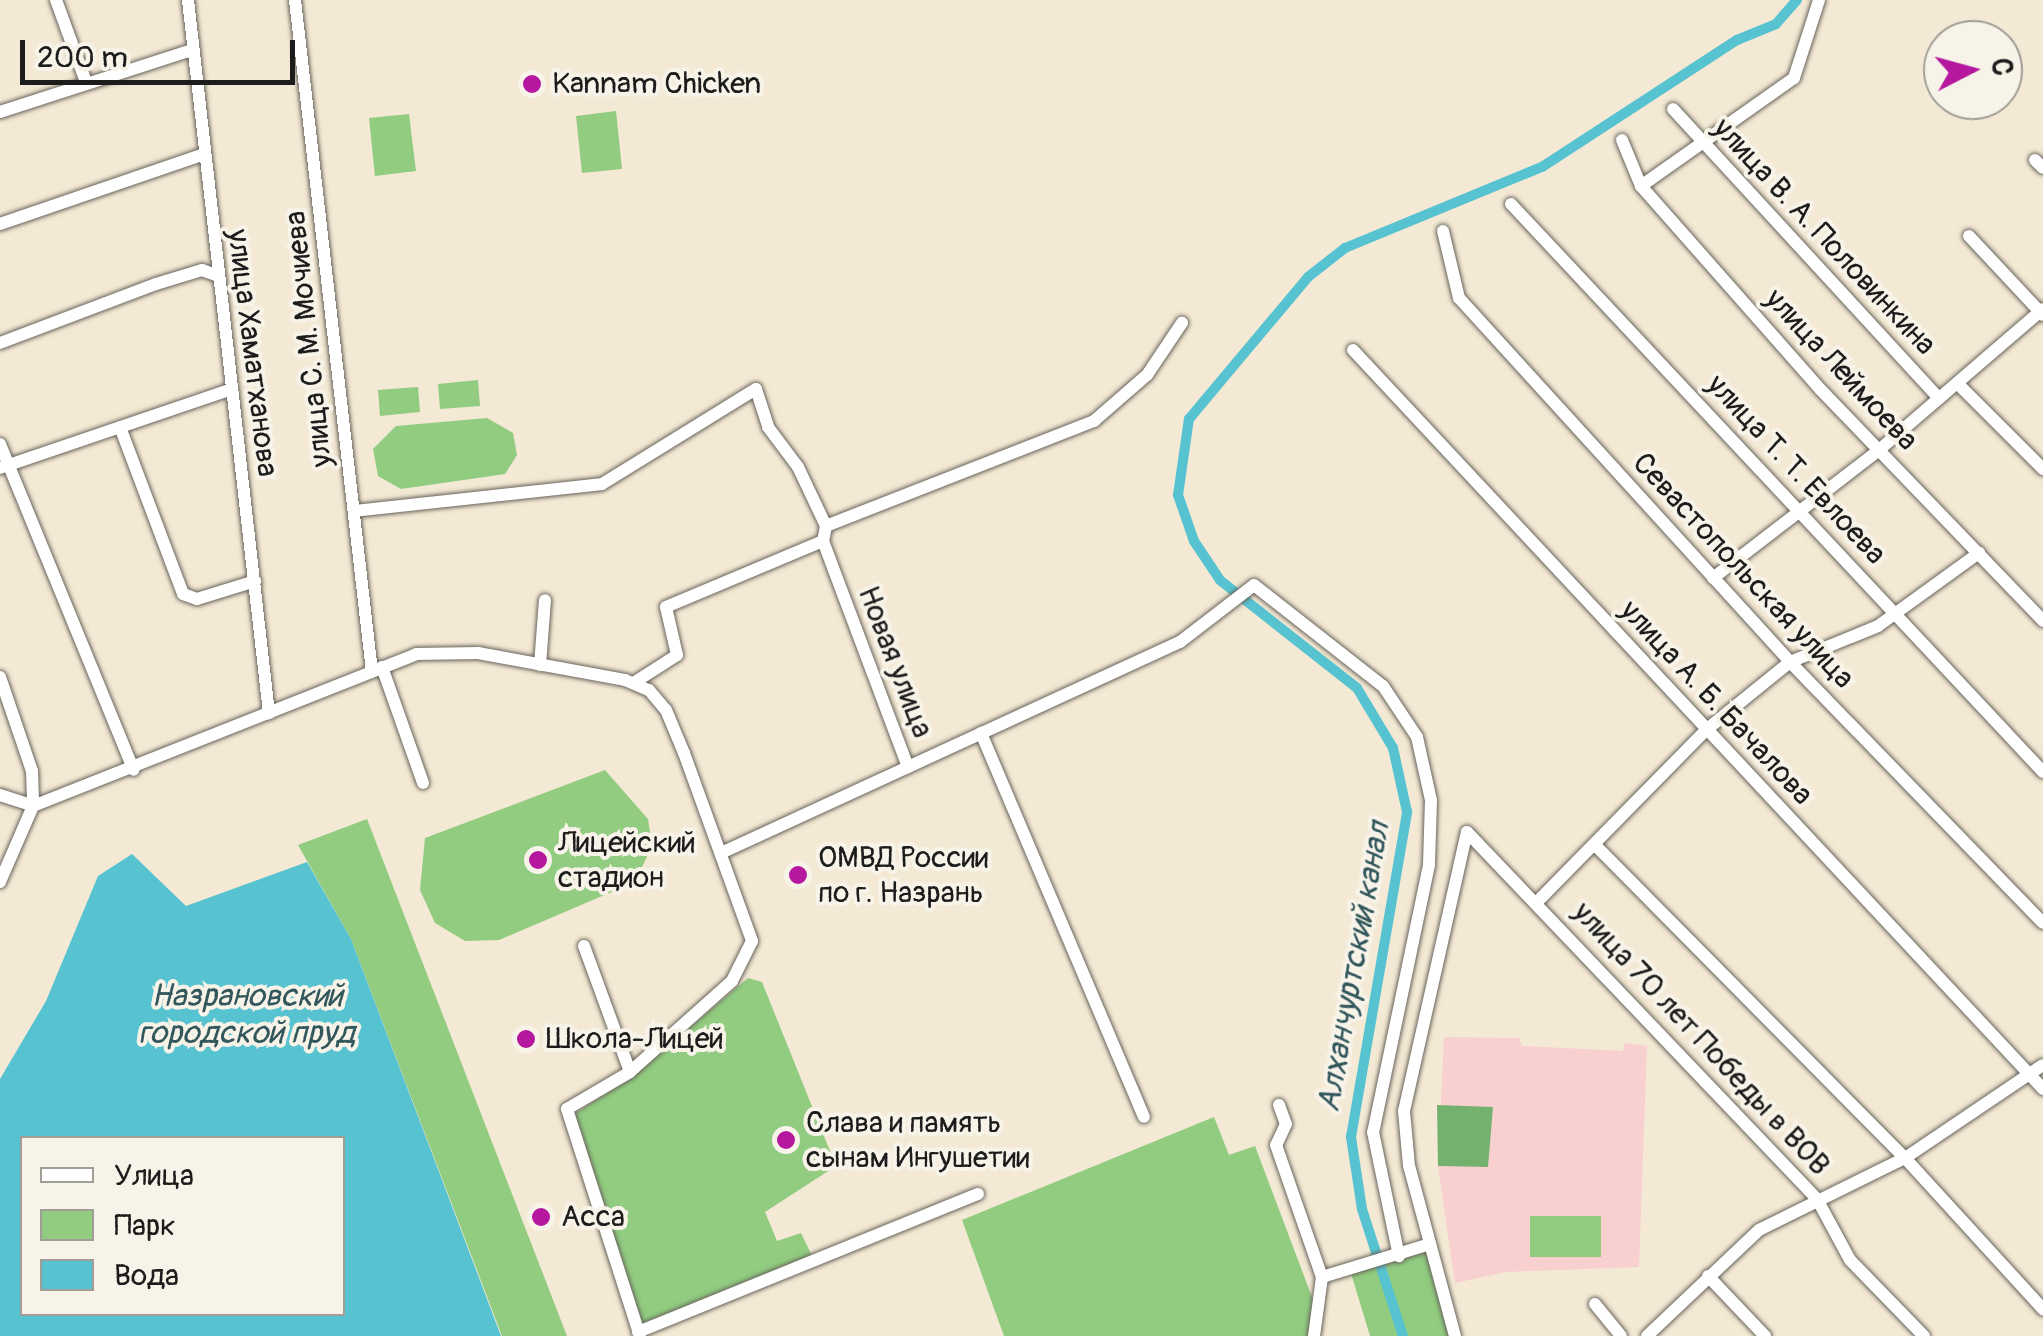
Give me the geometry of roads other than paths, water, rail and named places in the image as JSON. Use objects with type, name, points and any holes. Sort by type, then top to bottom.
[{"type":"street","points":[[56,0],[86,82]]},
{"type":"street","name":"улица Хаматханова","points":[[188,0],[202,155],[269,713]]},
{"type":"street","name":"улица С. М. Мочиева","points":[[296,0],[354,510],[377,670],[422,782]]},
{"type":"street","points":[[1641,186],[1794,78],[1819,0]]},
{"type":"street","points":[[0,112],[192,50]]},
{"type":"street","name":"улица В. А. Половинкина","points":[[1673,109],[1939,398]]},
{"type":"street","name":"улица Леймоева","points":[[1622,140],[1641,186],[1879,450],[2043,621]]},
{"type":"street","points":[[0,224],[202,155]]},
{"type":"street","name":"улица Т. Т. Евлоева","points":[[1511,204],[2043,772]]},
{"type":"street","name":"Севастопольская улица","points":[[1443,231],[1460,298],[1790,662],[2043,923]]},
{"type":"street","points":[[1713,578],[1879,450],[2042,312],[1969,236]]},
{"type":"street","points":[[0,343],[156,284],[202,270],[216,275]]},
{"type":"street","points":[[826,526],[1094,421],[1146,375],[1182,323]]},
{"type":"street","name":"улица А. Б. Бачалова","points":[[1353,350],[2043,1089]]},
{"type":"street","name":"улица В. А. Половинкина","points":[[1957,383],[2043,468]]},
{"type":"street","points":[[354,510],[602,484],[756,389],[768,427],[798,468],[826,526],[823,541],[666,607],[677,655],[635,682]]},
{"type":"street","points":[[4,466],[232,390]]},
{"type":"street","points":[[120,427],[183,594],[197,599],[255,581]]},
{"type":"street","points":[[0,444],[4,466],[134,770]]},
{"type":"street","name":"Новая улица","points":[[721,853],[908,767],[823,541]]},
{"type":"street","points":[[1538,902],[1598,847],[1706,730],[1790,662],[1878,626],[1979,553]]},
{"type":"street","points":[[908,767],[1180,642],[1254,584],[1383,686],[1417,738],[1431,800],[1429,864],[1373,1132],[1393,1258]]},
{"type":"street","points":[[540,664],[545,600]]},
{"type":"street","points":[[0,795],[33,806],[134,770],[416,654],[478,653],[635,682],[666,710],[750,929],[745,963],[630,1072],[575,1102],[565,1120],[639,1334],[978,1194]]},
{"type":"street","points":[[0,677],[32,771],[33,806],[0,882]]},
{"type":"street","points":[[981,733],[1144,1117]]},
{"type":"street","name":"улица 70 лет Победы в ВОВ","points":[[1430,1244],[1409,1166],[1404,1111],[1467,832],[1538,902],[1817,1199],[1850,1260],[1924,1336]]},
{"type":"street","points":[[1598,847],[1905,1158],[2043,1309]]},
{"type":"street","points":[[584,946],[630,1072]]},
{"type":"street","points":[[1647,1336],[1759,1230],[1905,1158],[2043,1064]]},
{"type":"street","points":[[1279,1105],[1286,1124],[1276,1145],[1322,1278],[1314,1336]]},
{"type":"street","points":[[1322,1278],[1430,1244],[1455,1336]]},
{"type":"street","points":[[1708,1276],[1765,1336]]},
{"type":"street","points":[[1594,1304],[1621,1336]]},
{"type":"water","name":"Назрановский городской пруд","points":[[132,854],[186,906],[307,862],[351,939],[501,1336],[0,1336],[0,1079],[46,1001],[98,876]]},
{"type":"waterway","name":"Алханчуртский канал","points":[[1403,1336],[1362,1209],[1351,1137],[1407,812],[1393,748],[1357,688],[1220,580],[1194,541],[1178,495],[1189,419],[1308,277],[1345,248],[1542,167],[1737,40],[1776,24],[1797,0]]},
{"type":"place","name":"Kannam Chicken","points":[[532,84]]},
{"type":"place","name":"Лицейский стадион","points":[[538,860]]},
{"type":"place","name":"ОМВД России по г. Назрань","points":[[798,875]]},
{"type":"place","name":"Школа-Лицей","points":[[526,1039]]},
{"type":"place","name":"Слава и память сынам Ингушетии","points":[[786,1140]]},
{"type":"place","name":"Асса","points":[[541,1217]]}]
